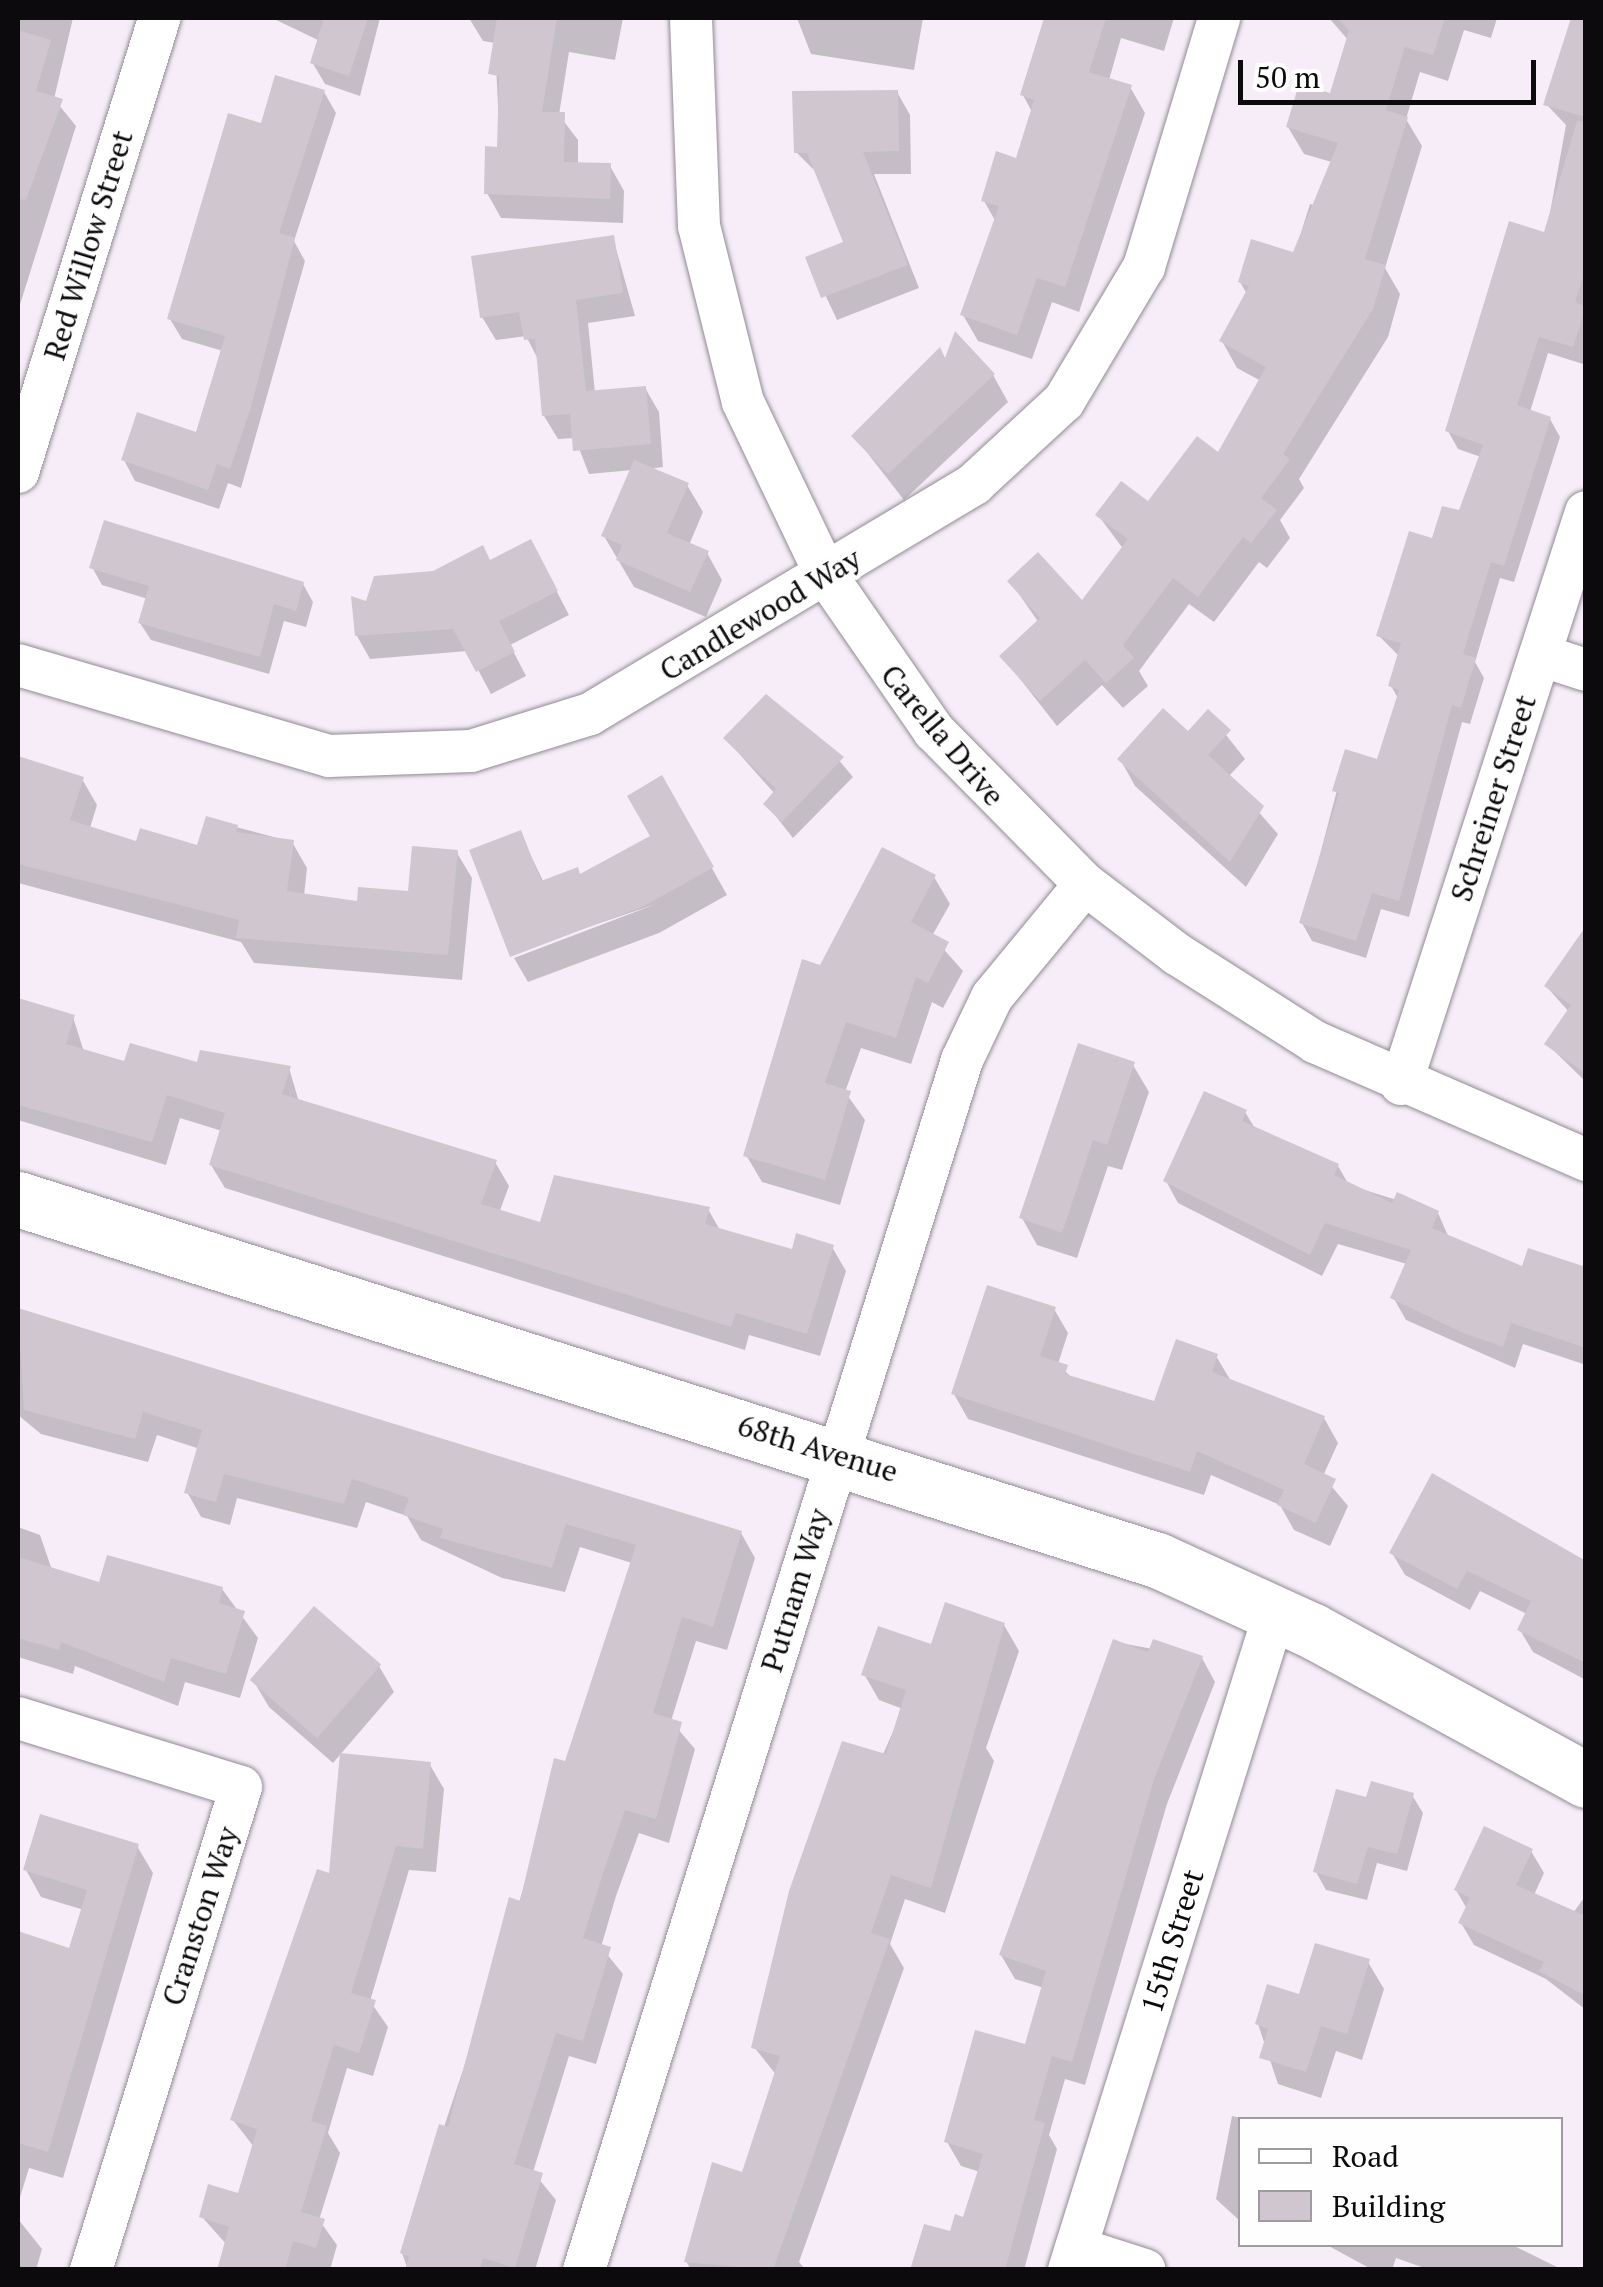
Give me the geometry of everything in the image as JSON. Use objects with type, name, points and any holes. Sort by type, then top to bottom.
[{"type":"street","name":"Red Willow Street","points":[[18,472],[159,18]]},
{"type":"street","name":"Carella Drive","points":[[691,18],[690,144],[715,307],[774,474],[826,574],[934,731],[1085,884],[1315,1042],[1401,1084],[1586,1160]]},
{"type":"street","name":"Candlewood Way","points":[[18,665],[272,745],[396,759],[471,752],[590,714],[826,574],[1018,448],[1099,354],[1144,267],[1219,18]]},
{"type":"street","name":"Schreiner Street","points":[[1401,1084],[1586,512]]},
{"type":"street","points":[[1540,655],[1586,670]]},
{"type":"street","name":"Putnam Way","points":[[584,2270],[962,1060],[992,997],[1085,884]]},
{"type":"street","name":"68th Avenue","points":[[18,1199],[1060,1524],[1276,1612],[1586,1780]]},
{"type":"street","name":"15th Street","points":[[1072,2259],[1276,1612]]},
{"type":"street","name":"Cranston Way","points":[[18,1718],[241,1787],[91,2270]]},
{"type":"street","points":[[1072,2259],[1144,2270]]},
{"type":"building","points":[[324,18],[368,18],[349,76],[310,63]]},
{"type":"building","points":[[497,18],[557,18],[542,112],[565,112],[564,162],[611,163],[610,199],[484,194],[485,146],[497,147],[499,76],[488,74]]},
{"type":"building","points":[[1044,18],[1106,18],[1089,72],[1132,85],[1065,287],[1037,278],[1017,335],[960,315],[999,206],[981,201],[996,151],[1016,158],[1034,100],[1020,95]]},
{"type":"building","points":[[1337,18],[1445,18],[1433,55],[1405,47],[1386,110],[1408,117],[1365,259],[1386,265],[1373,309],[1283,454],[1290,459],[1261,498],[1277,510],[1251,543],[1243,537],[1198,597],[1173,578],[1123,645],[1134,658],[1106,683],[1085,660],[1040,701],[999,656],[1040,618],[1007,581],[1038,552],[1082,600],[1128,539],[1095,515],[1121,481],[1148,501],[1197,436],[1218,452],[1266,367],[1219,341],[1249,286],[1238,282],[1251,239],[1293,252],[1338,143],[1286,127],[1299,84],[1330,93],[1349,30]]},
{"type":"building","points":[[1571,18],[1586,18],[1586,117],[1543,105]]},
{"type":"building","points":[[18,30],[51,40],[36,91],[63,99],[26,200],[18,199]]},
{"type":"building","points":[[275,75],[325,90],[279,233],[295,238],[251,407],[230,469],[217,464],[208,490],[121,460],[137,412],[196,432],[225,336],[167,319],[228,113],[261,123]]},
{"type":"building","points":[[898,90],[899,151],[863,152],[908,265],[821,298],[805,257],[843,242],[807,153],[794,153],[792,91]]},
{"type":"building","points":[[1577,121],[1586,122],[1586,268],[1575,302],[1586,307],[1573,347],[1539,337],[1517,405],[1551,417],[1504,566],[1491,562],[1463,654],[1476,658],[1461,708],[1452,705],[1399,901],[1372,893],[1356,941],[1299,923],[1339,793],[1332,791],[1345,749],[1377,759],[1399,690],[1388,686],[1401,643],[1376,636],[1409,531],[1432,538],[1442,506],[1459,510],[1483,445],[1445,431],[1509,221],[1544,232]]},
{"type":"building","points":[[614,235],[623,293],[576,300],[586,391],[646,386],[651,444],[573,451],[570,414],[542,416],[535,339],[524,340],[519,312],[480,318],[471,256]]},
{"type":"building","points":[[955,331],[995,374],[888,474],[851,436],[940,347],[945,358]]},
{"type":"building","points":[[634,460],[689,483],[667,533],[709,551],[690,592],[616,560],[622,545],[601,536]]},
{"type":"building","points":[[104,520],[304,582],[296,611],[274,604],[260,657],[138,623],[149,586],[89,568]]},
{"type":"building","points":[[531,539],[558,591],[499,621],[515,652],[476,672],[453,629],[355,636],[351,596],[366,601],[374,576],[433,571],[483,545],[490,560]]},
{"type":"building","points":[[766,694],[844,757],[782,822],[763,804],[776,789],[723,738]]},
{"type":"building","points":[[1163,708],[1188,731],[1208,709],[1231,730],[1208,755],[1264,806],[1230,862],[1117,759]]},
{"type":"building","points":[[18,756],[84,777],[70,820],[136,841],[140,828],[197,845],[206,816],[238,825],[236,832],[294,840],[287,891],[357,901],[358,887],[408,891],[412,846],[458,850],[448,955],[236,938],[239,920],[18,864]]},
{"type":"building","points":[[662,775],[714,867],[644,906],[510,957],[469,850],[521,830],[541,881],[578,867],[580,874],[650,836],[627,796]]},
{"type":"building","points":[[882,847],[936,875],[911,922],[949,942],[928,983],[916,977],[896,1038],[846,1022],[825,1083],[851,1091],[825,1180],[743,1156],[802,959],[820,965]]},
{"type":"building","points":[[1586,926],[1586,1074],[1544,1044],[1571,1005],[1544,986]]},
{"type":"building","points":[[18,998],[75,1015],[66,1044],[124,1061],[130,1043],[197,1062],[200,1050],[291,1066],[282,1094],[497,1160],[481,1204],[540,1222],[554,1175],[710,1207],[705,1224],[792,1249],[796,1233],[834,1245],[807,1334],[736,1313],[731,1327],[209,1165],[225,1113],[167,1095],[152,1142],[18,1105]]},
{"type":"building","points":[[1078,1043],[1135,1062],[1107,1145],[1093,1140],[1062,1233],[1019,1218]]},
{"type":"building","points":[[1204,1091],[1247,1110],[1242,1121],[1339,1164],[1334,1175],[1392,1203],[1397,1192],[1439,1211],[1432,1228],[1522,1266],[1528,1248],[1586,1267],[1586,1348],[1511,1323],[1503,1347],[1463,1333],[1390,1298],[1411,1250],[1325,1223],[1310,1255],[1163,1181]]},
{"type":"building","points":[[987,1285],[1056,1307],[1040,1356],[1068,1365],[1065,1374],[1154,1401],[1176,1339],[1218,1354],[1212,1372],[1325,1416],[1304,1464],[1336,1479],[1316,1523],[1277,1505],[1284,1490],[1197,1451],[1190,1472],[951,1394]]},
{"type":"building","points":[[18,1308],[742,1531],[713,1627],[682,1617],[653,1713],[682,1722],[656,1819],[625,1810],[583,1938],[611,1947],[583,2041],[556,2033],[514,2164],[543,2173],[515,2268],[483,2258],[480,2270],[405,2270],[409,2257],[400,2253],[439,2124],[448,2127],[509,1897],[520,1901],[554,1758],[565,1761],[636,1545],[566,1524],[552,1568],[440,1538],[443,1529],[403,1515],[409,1498],[352,1479],[344,1504],[224,1474],[216,1502],[184,1493],[202,1430],[143,1412],[135,1439],[24,1410]]},
{"type":"building","points":[[1432,1473],[1586,1561],[1586,1663],[1517,1630],[1531,1601],[1467,1571],[1457,1589],[1389,1553]]},
{"type":"building","points":[[107,1555],[223,1587],[219,1603],[245,1611],[226,1674],[171,1658],[164,1682],[61,1642],[59,1650],[18,1638],[18,1557],[99,1582]]},
{"type":"building","points":[[945,1602],[1005,1623],[931,1888],[891,1875],[871,1933],[890,1939],[773,2270],[684,2262],[712,2162],[742,2172],[780,2056],[751,2048],[789,1891],[842,1741],[886,1754],[906,1690],[861,1675],[878,1626],[931,1644]]},
{"type":"building","points":[[314,1606],[381,1664],[317,1738],[250,1680]]},
{"type":"building","points":[[1113,1639],[1148,1652],[1153,1639],[1203,1656],[1154,1779],[1072,2062],[1052,2056],[1034,2120],[1045,2123],[1005,2270],[910,2270],[924,2224],[950,2231],[955,2214],[963,2217],[983,2154],[944,2142],[975,2030],[1025,2044],[1046,1971],[999,1955]]},
{"type":"building","points":[[340,1753],[431,1762],[423,1849],[396,1846],[351,1993],[376,2000],[359,2053],[334,2045],[311,2121],[327,2126],[301,2212],[325,2219],[316,2248],[293,2241],[285,2270],[217,2270],[229,2227],[199,2217],[208,2184],[238,2193],[257,2129],[230,2120],[317,1869],[329,1873]]},
{"type":"building","points":[[1371,1781],[1414,1793],[1397,1854],[1368,1847],[1357,1884],[1313,1872],[1336,1789],[1366,1797]]},
{"type":"building","points":[[40,1814],[139,1844],[48,2152],[18,2143],[18,1931],[69,1948],[87,1890],[23,1870]]},
{"type":"building","points":[[1484,1826],[1533,1849],[1516,1885],[1586,1916],[1586,1996],[1539,1971],[1544,1962],[1458,1923],[1470,1898],[1454,1890]]},
{"type":"building","points":[[1315,1943],[1370,1959],[1347,2034],[1321,2026],[1306,2072],[1259,2058],[1268,2029],[1255,2024],[1267,1984],[1299,1994]]}]
